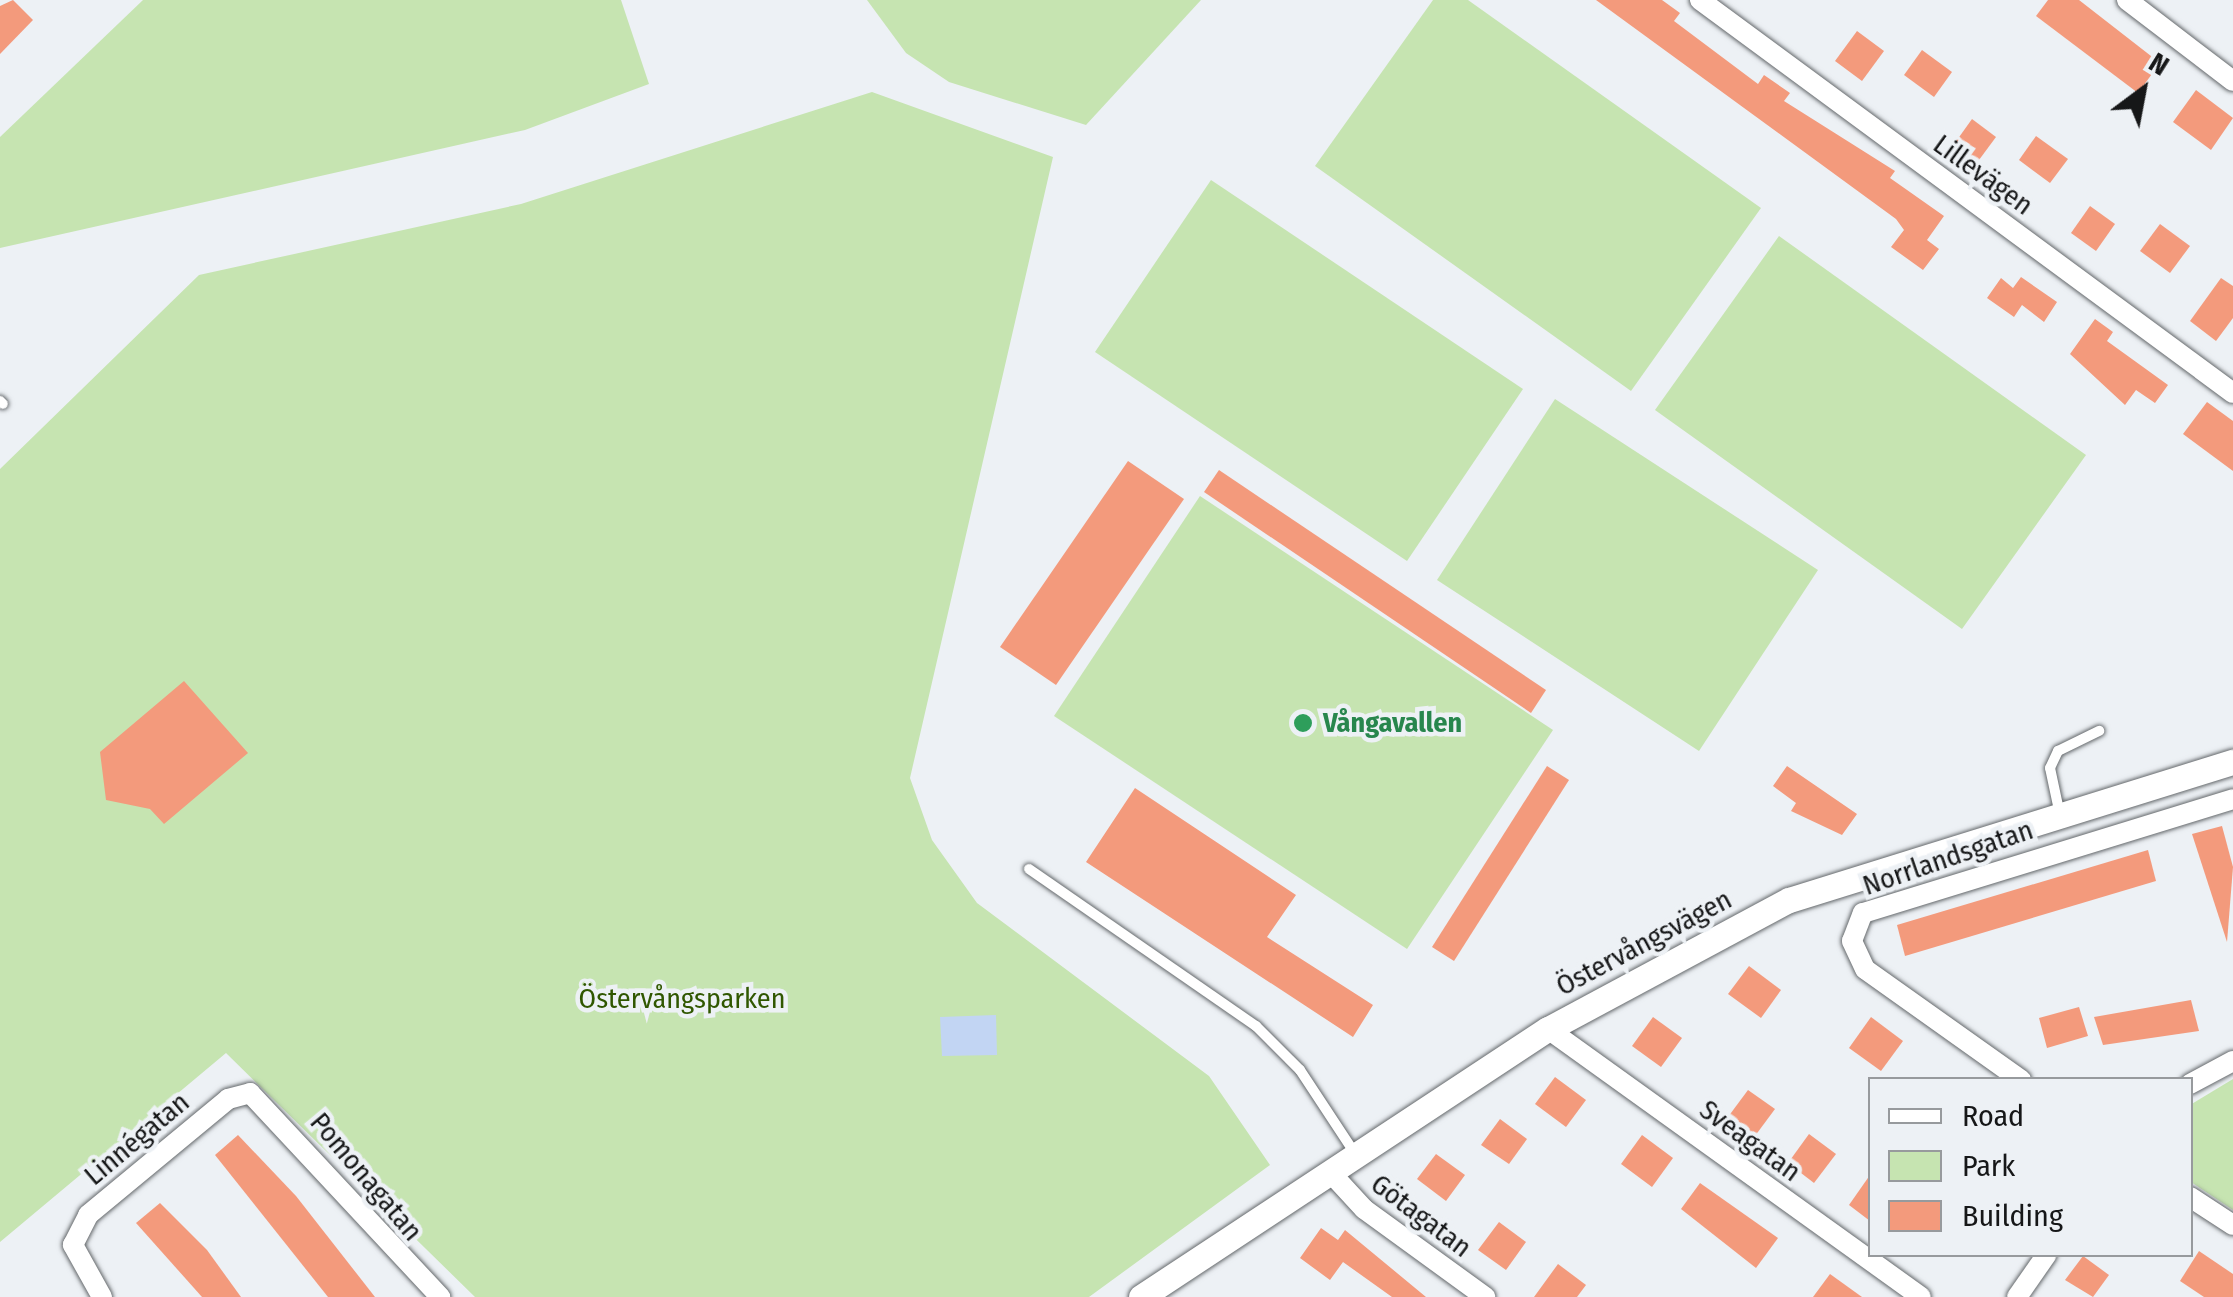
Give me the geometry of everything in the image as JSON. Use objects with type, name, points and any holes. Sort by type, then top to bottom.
[{"type":"street","name":"Lillevägen","points":[[1700,0],[2233,394]]},
{"type":"street","points":[[2127,0],[2233,81]]},
{"type":"street","name":"Östervångsvägen","points":[[1141,1297],[1548,1028],[1789,900],[2233,762]]},
{"type":"street","name":"Norrlandsgatan","points":[[2017,1077],[1865,969],[1852,941],[1862,913],[2233,799]]},
{"type":"street","name":"Sveagatan","points":[[1548,1028],[1921,1297]]},
{"type":"street","points":[[2193,1082],[2233,1061]]},
{"type":"street","name":"Linnégatan","points":[[102,1297],[72,1245],[88,1215],[228,1099],[250,1093]]},
{"type":"street","name":"Pomonagatan","points":[[250,1093],[440,1297]]},
{"type":"street","name":"Götagatan","points":[[1330,1172],[1364,1209],[1486,1297]]},
{"type":"street","points":[[2193,1199],[2233,1225]]},
{"type":"street","points":[[2017,1297],[2045,1257]]},
{"type":"lane","points":[[2060,816],[2050,768],[2058,751],[2098,730]]},
{"type":"lane","points":[[1029,869],[1256,1026],[1300,1070],[1357,1156]]},
{"type":"green space","points":[[143,0],[621,0],[649,84],[525,130],[0,248],[0,137]]},
{"type":"green space","points":[[867,0],[1201,0],[1086,125],[949,82],[906,53]]},
{"type":"green space","points":[[1433,0],[1468,0],[1761,208],[1631,391],[1315,166]]},
{"type":"green space","name":"Östervångsparken","points":[[872,92],[1053,157],[910,778],[932,840],[977,903],[1209,1076],[1270,1165],[1089,1297],[475,1297],[226,1053],[0,1242],[0,469],[199,275],[521,204]]},
{"type":"green space","points":[[1211,180],[1523,389],[1407,561],[1095,352]]},
{"type":"green space","points":[[1779,236],[2086,455],[1962,629],[1655,410]]},
{"type":"green space","points":[[1555,399],[1818,570],[1699,751],[1437,580]]},
{"type":"green space","name":"Vångavallen","points":[[1200,496],[1553,730],[1407,949],[1054,716]]},
{"type":"green space","points":[[2233,1079],[2233,1210],[2193,1183],[2193,1103]]},
{"type":"water","points":[[996,1015],[997,1055],[942,1056],[940,1017]]},
{"type":"building","points":[[13,0],[33,20],[0,54],[0,6]]},
{"type":"building","points":[[1596,0],[1662,0],[1680,13],[1674,21],[1758,84],[1764,75],[1790,93],[1784,101],[1895,171],[1890,178],[1944,216],[1927,240],[1939,249],[1923,270],[1891,247],[1904,230],[1896,219]]},
{"type":"building","points":[[2048,0],[2079,0],[2160,63],[2138,93],[2036,16]]},
{"type":"building","points":[[1857,31],[1884,51],[1862,81],[1835,61]]},
{"type":"building","points":[[1922,50],[1952,72],[1934,97],[1904,75]]},
{"type":"building","points":[[2196,90],[2233,118],[2211,150],[2173,122]]},
{"type":"building","points":[[1972,119],[1996,137],[1976,164],[1952,147]]},
{"type":"building","points":[[2036,136],[2068,159],[2050,183],[2019,160]]},
{"type":"building","points":[[2090,206],[2115,224],[2096,251],[2071,233]]},
{"type":"building","points":[[2160,224],[2190,246],[2170,273],[2140,251]]},
{"type":"building","points":[[2021,277],[2057,302],[2044,322],[2022,305],[2014,317],[1987,298],[2001,278],[2013,288]]},
{"type":"building","points":[[2221,278],[2233,286],[2233,318],[2216,341],[2190,321]]},
{"type":"building","points":[[2095,319],[2113,332],[2107,341],[2168,385],[2155,403],[2136,390],[2125,405],[2070,354]]},
{"type":"building","points":[[2207,402],[2233,421],[2233,471],[2183,434]]},
{"type":"building","points":[[1128,461],[1184,499],[1056,685],[1000,647]]},
{"type":"building","points":[[1219,470],[1546,690],[1531,713],[1204,492]]},
{"type":"building","points":[[184,681],[248,753],[164,824],[150,809],[106,800],[100,752]]},
{"type":"building","points":[[1547,766],[1569,780],[1454,961],[1432,947]]},
{"type":"building","points":[[1787,766],[1857,814],[1842,835],[1791,811],[1796,803],[1773,786]]},
{"type":"building","points":[[1135,788],[1296,895],[1267,937],[1373,1005],[1353,1037],[1086,862]]},
{"type":"building","points":[[2222,826],[2233,867],[2227,942],[2192,834]]},
{"type":"building","points":[[2148,850],[2156,881],[1905,956],[1897,925]]},
{"type":"building","points":[[1749,966],[1781,990],[1761,1018],[1728,994]]},
{"type":"building","points":[[2191,1000],[2199,1031],[2103,1045],[2094,1017]]},
{"type":"building","points":[[2079,1007],[2088,1036],[2047,1048],[2039,1018]]},
{"type":"building","points":[[1653,1017],[1682,1038],[1661,1067],[1632,1046]]},
{"type":"building","points":[[1871,1017],[1903,1041],[1881,1071],[1849,1048]]},
{"type":"building","points":[[1555,1077],[1586,1100],[1566,1127],[1535,1104]]},
{"type":"building","points":[[1748,1090],[1775,1109],[1752,1140],[1725,1121]]},
{"type":"building","points":[[1500,1119],[1527,1139],[1509,1164],[1481,1145]]},
{"type":"building","points":[[1809,1134],[1836,1154],[1814,1183],[1788,1163]]},
{"type":"building","points":[[238,1135],[296,1196],[375,1297],[328,1297],[215,1155]]},
{"type":"building","points":[[1642,1135],[1673,1158],[1652,1187],[1621,1164]]},
{"type":"building","points":[[1436,1154],[1465,1175],[1446,1201],[1417,1179]]},
{"type":"building","points":[[1868,1178],[1868,1219],[1849,1205]]},
{"type":"building","points":[[1700,1183],[1778,1238],[1756,1268],[1681,1209]]},
{"type":"building","points":[[160,1203],[207,1250],[241,1297],[202,1297],[136,1223]]},
{"type":"building","points":[[1499,1222],[1526,1242],[1506,1270],[1478,1250]]},
{"type":"building","points":[[1321,1228],[1338,1240],[1345,1230],[1426,1297],[1392,1297],[1343,1262],[1330,1280],[1300,1258]]},
{"type":"building","points":[[2199,1251],[2233,1274],[2233,1297],[2204,1297],[2180,1281]]},
{"type":"building","points":[[2082,1257],[2109,1275],[2093,1297],[2065,1280]]},
{"type":"building","points":[[1558,1264],[1586,1285],[1577,1297],[1534,1297]]},
{"type":"building","points":[[1830,1274],[1862,1297],[1813,1297]]},
{"type":"place","name":"Vångavallen","points":[[1303,723]]}]
